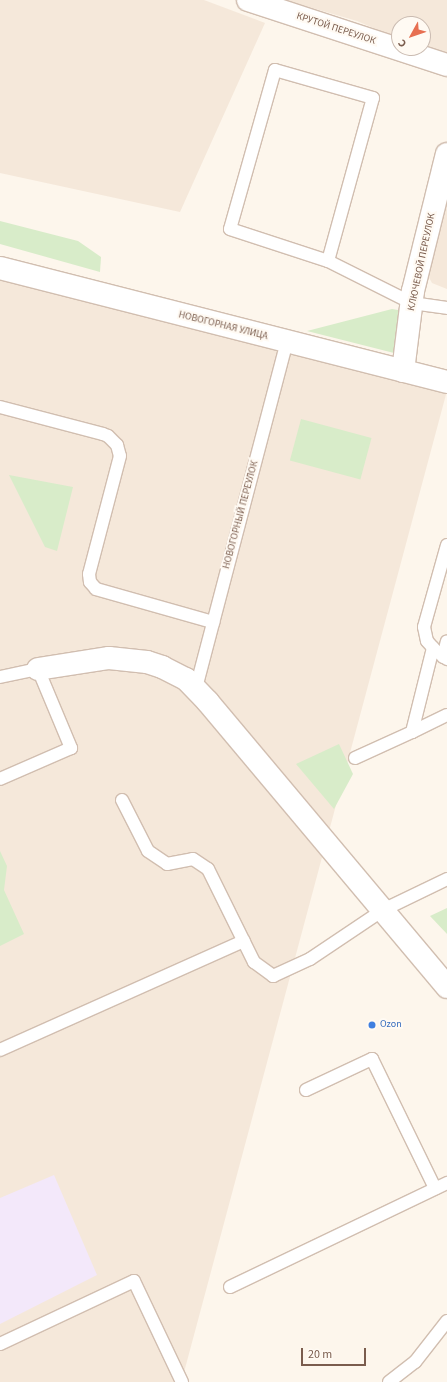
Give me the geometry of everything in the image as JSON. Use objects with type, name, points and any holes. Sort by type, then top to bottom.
[{"type":"street","name":"КРУТОЙ ПЕРЕУЛОК","points":[[248,0],[447,65]]},
{"type":"street","name":"КЛЮЧЕВОЙ ПЕРЕУЛОК","points":[[403,371],[412,303],[447,154]]},
{"type":"street","name":"НОВОГОРНАЯ УЛИЦА","points":[[0,268],[447,382]]},
{"type":"street","points":[[38,669],[109,658],[147,662],[174,672],[196,688],[447,987]]},
{"type":"lane","points":[[328,261],[373,98],[275,70],[230,229],[328,261],[412,303],[447,308]]},
{"type":"lane","name":"НОВОГОРНЫЙ ПЕРЕУЛОК","points":[[196,688],[287,341]]},
{"type":"lane","points":[[0,407],[103,434],[108,436],[117,445],[120,456],[89,574],[90,582],[96,589],[213,622]]},
{"type":"lane","points":[[445,658],[427,641],[424,627],[447,544]]},
{"type":"lane","points":[[445,658],[447,641]]},
{"type":"lane","points":[[412,732],[433,648]]},
{"type":"lane","points":[[0,677],[38,669],[71,748],[0,778]]},
{"type":"lane","points":[[355,758],[447,715]]},
{"type":"lane","points":[[122,800],[148,851],[167,864],[193,859],[208,868],[254,962],[273,976],[310,959],[383,910],[447,879]]},
{"type":"lane","points":[[0,1050],[244,940]]},
{"type":"lane","points":[[306,1090],[372,1059],[435,1188]]},
{"type":"lane","points":[[230,1287],[447,1183]]},
{"type":"lane","points":[[0,1344],[134,1281],[182,1382]]},
{"type":"lane","points":[[389,1382],[415,1362],[447,1321]]},
{"type":"shaded area","points":[[0,0],[204,0],[265,23],[180,212],[0,173]]},
{"type":"shaded area","points":[[285,0],[447,0],[447,56],[431,51],[431,16],[391,16],[391,36],[357,21]]},
{"type":"shaded area","points":[[447,179],[447,289],[432,283],[427,274]]},
{"type":"shaded area","points":[[0,274],[446,394],[181,1382],[0,1382]]},
{"type":"shaded area","points":[[54,1175],[97,1275],[0,1324],[0,1198]]},
{"type":"green space","points":[[0,221],[78,241],[101,257],[100,272],[0,244]]},
{"type":"green space","points":[[392,309],[404,311],[394,353],[307,331]]},
{"type":"green space","points":[[301,419],[372,438],[360,479],[290,461]]},
{"type":"green space","points":[[9,475],[73,487],[57,551],[45,547]]},
{"type":"green space","points":[[339,744],[353,774],[334,809],[296,764]]},
{"type":"green space","points":[[0,851],[7,866],[4,890],[24,934],[0,946]]},
{"type":"green space","points":[[447,908],[447,934],[430,916]]},
{"type":"place","name":"Ozon","points":[[372,1025]]}]
